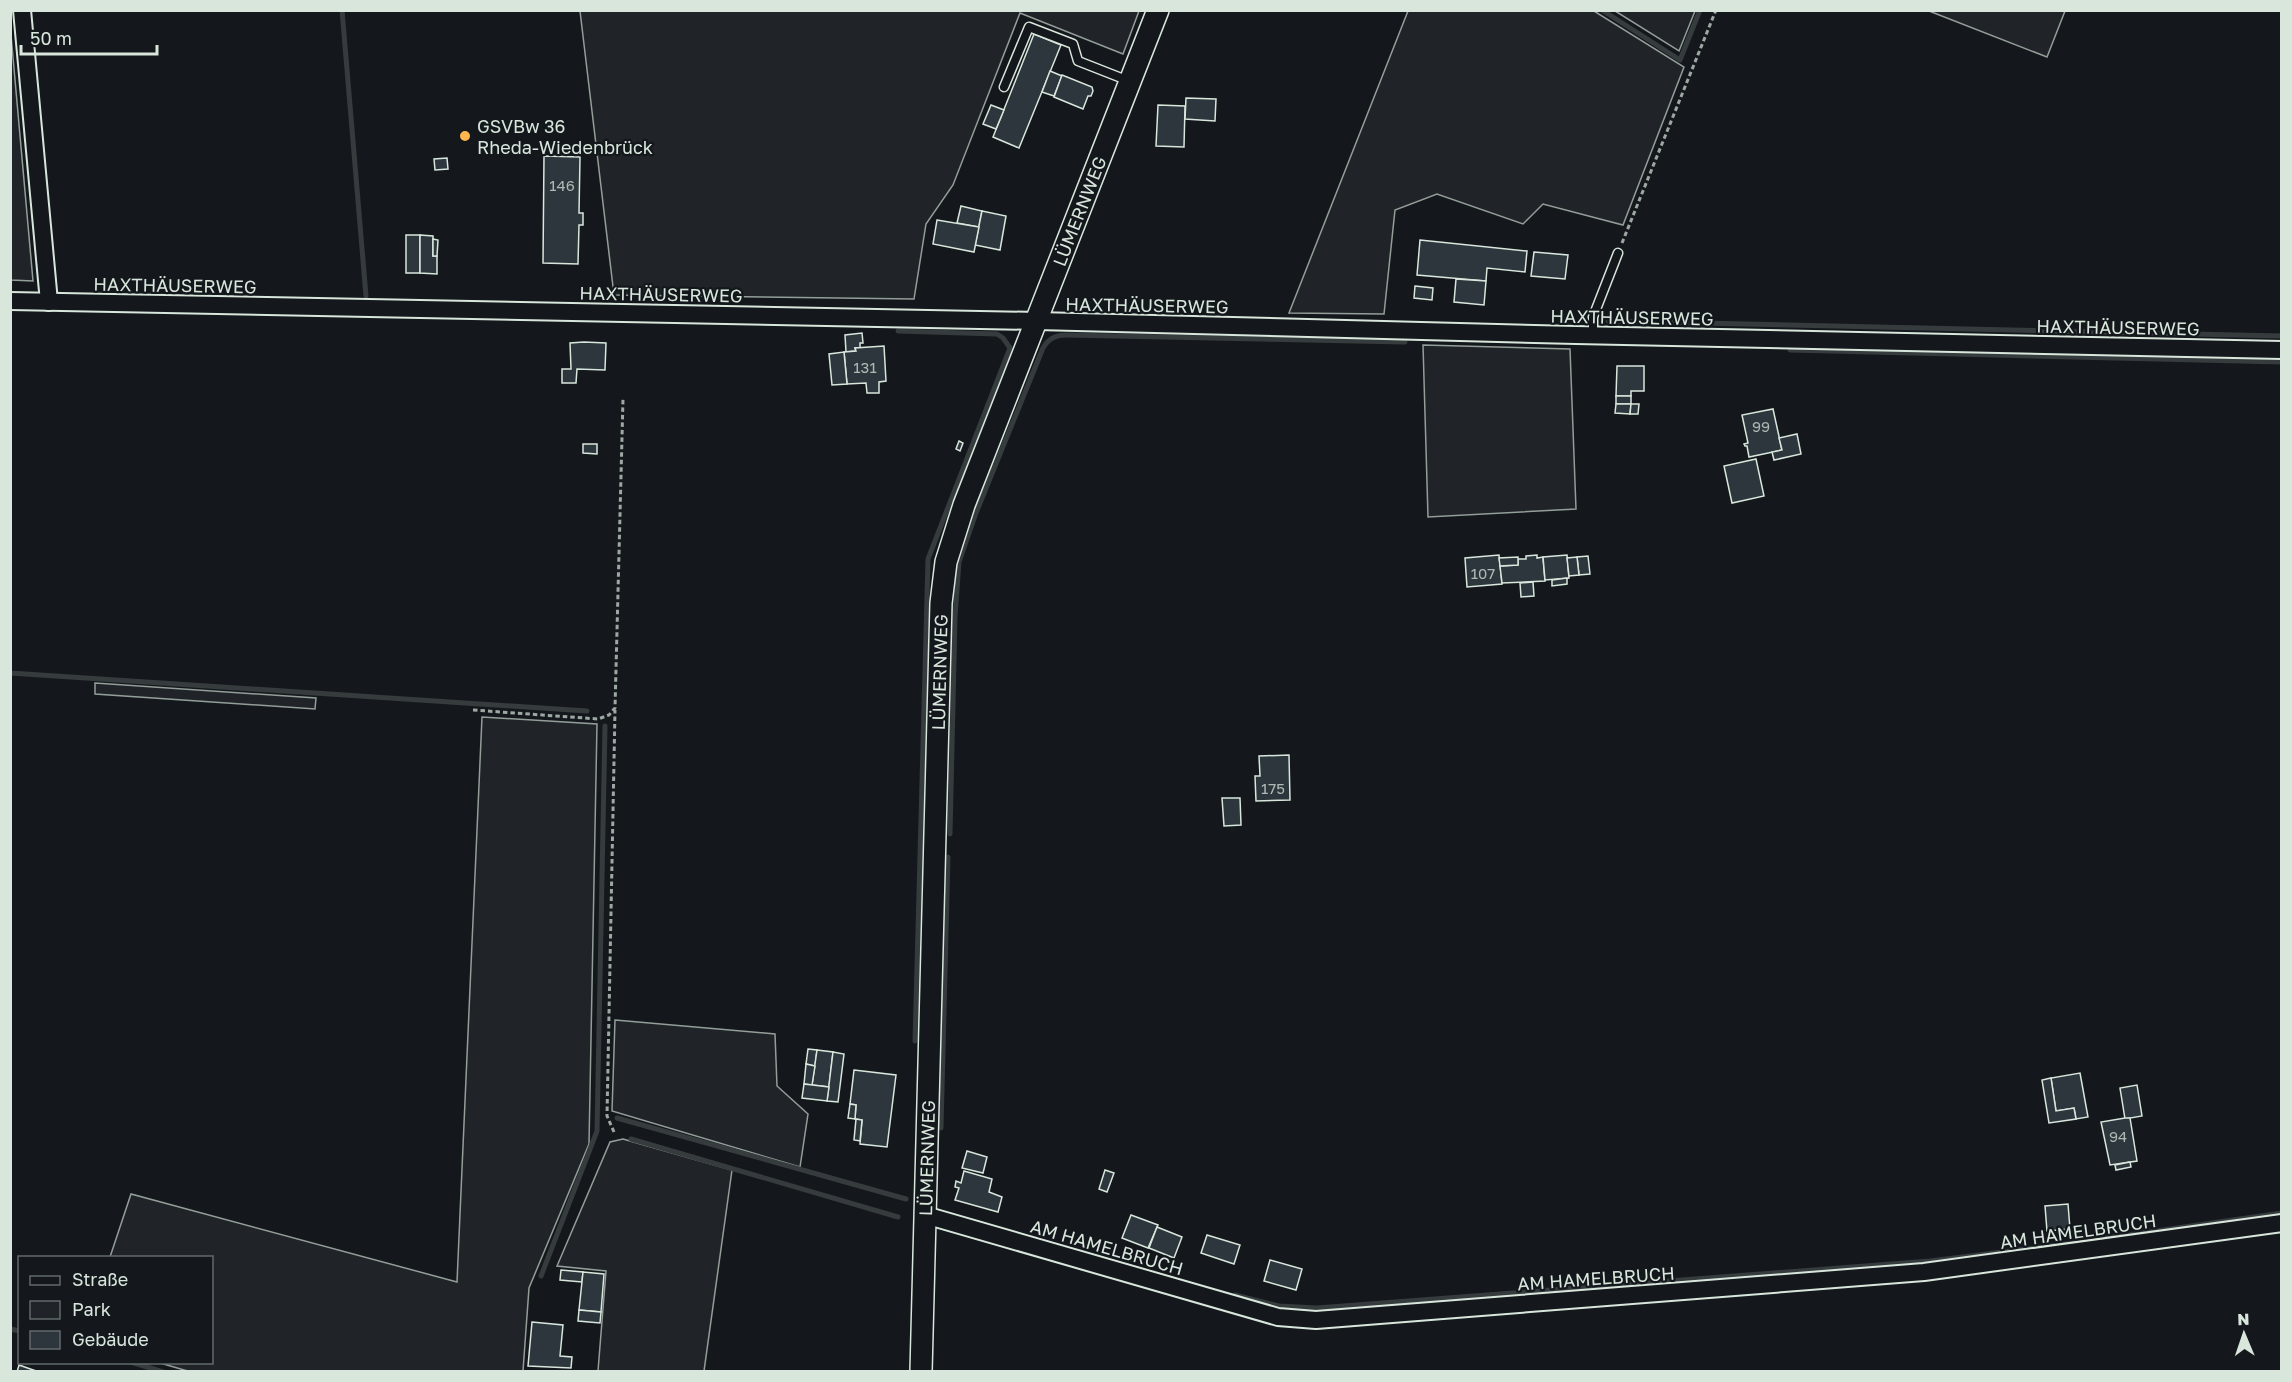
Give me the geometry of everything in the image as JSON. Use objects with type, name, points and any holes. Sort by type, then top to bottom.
[{"type":"street","points":[[22,10],[49,302]]},
{"type":"street","name":"LÜMERNWEG","points":[[921,1371],[941,603],[946,561],[964,505],[1158,10]]},
{"type":"street","name":"HAXTHÄUSERWEG","points":[[10,301],[1036,321],[1593,336],[2282,350]]},
{"type":"street","name":"AM HAMELBRUCH","points":[[925,1215],[1278,1317],[1316,1320],[1924,1272],[2282,1223]]},
{"type":"lane","points":[[1004,87],[1029,27],[1073,44],[1078,61],[1130,82]]},
{"type":"lane","points":[[1593,336],[1593,317],[1618,253]]},
{"type":"path","points":[[1618,253],[1716,10]]},
{"type":"path","points":[[614,1132],[607,1116],[623,399]]},
{"type":"path","points":[[473,710],[598,719],[609,715],[615,708]]},
{"type":"green space","points":[[580,10],[1139,11],[1123,54],[1020,13],[953,185],[926,224],[914,299],[614,295]]},
{"type":"green space","points":[[1408,11],[1594,11],[1684,67],[1623,225],[1543,204],[1523,224],[1437,194],[1395,210],[1384,314],[1289,313]]},
{"type":"green space","points":[[1615,11],[1695,11],[1679,51]]},
{"type":"green space","points":[[1929,11],[2065,11],[2047,57]]},
{"type":"green space","points":[[11,35],[33,281],[11,280]]},
{"type":"green space","points":[[1423,345],[1570,349],[1576,509],[1428,517]]},
{"type":"green space","points":[[95,683],[316,698],[315,709],[95,694]]},
{"type":"green space","points":[[482,717],[597,724],[589,1144],[529,1288],[523,1371],[191,1372],[163,1364],[213,1364],[213,1256],[110,1256],[131,1194],[457,1282]]},
{"type":"green space","points":[[615,1020],[775,1034],[777,1086],[808,1114],[800,1167],[612,1111]]},
{"type":"green space","points":[[623,1139],[732,1170],[704,1371],[598,1371],[606,1271],[557,1266],[610,1142]]},
{"type":"building","points":[[1034,34],[1061,45],[1019,148],[993,137]]},
{"type":"building","points":[[1050,71],[1062,76],[1054,96],[1042,92]]},
{"type":"building","points":[[1062,75],[1092,87],[1091,96],[1088,96],[1083,109],[1054,97]]},
{"type":"building","points":[[1186,98],[1216,99],[1215,121],[1185,119]]},
{"type":"building","points":[[991,105],[1004,110],[996,129],[983,124]]},
{"type":"building","points":[[1158,105],[1185,106],[1184,147],[1156,146]]},
{"type":"building","points":[[544,156],[580,157],[579,213],[583,213],[583,225],[579,225],[578,264],[543,263]]},
{"type":"building","points":[[447,158],[448,169],[435,170],[434,159]]},
{"type":"building","points":[[961,206],[982,211],[979,227],[957,223]]},
{"type":"building","points":[[982,211],[1006,216],[1000,250],[975,245]]},
{"type":"building","points":[[937,220],[979,227],[974,252],[933,244]]},
{"type":"building","points":[[406,235],[420,235],[420,273],[406,273]]},
{"type":"building","points":[[420,235],[433,236],[433,256],[437,256],[437,274],[420,273]]},
{"type":"building","points":[[433,239],[438,240],[437,256],[433,256]]},
{"type":"building","points":[[1420,240],[1527,251],[1525,272],[1487,268],[1486,281],[1417,275]]},
{"type":"building","points":[[1534,252],[1568,255],[1565,279],[1531,276]]},
{"type":"building","points":[[1456,279],[1486,281],[1484,305],[1454,302]]},
{"type":"building","points":[[1415,286],[1433,288],[1432,300],[1414,298]]},
{"type":"building","points":[[862,333],[863,343],[860,343],[860,348],[846,352],[845,335]]},
{"type":"building","points":[[570,343],[606,343],[605,370],[577,369],[576,383],[562,383],[562,369],[571,369]]},
{"type":"building","points":[[884,346],[886,381],[879,382],[879,393],[867,393],[866,383],[847,384],[844,352],[856,351],[855,348]]},
{"type":"building","points":[[844,352],[847,384],[832,385],[829,354]]},
{"type":"building","points":[[1617,366],[1644,366],[1644,391],[1631,391],[1631,396],[1616,396]]},
{"type":"building","points":[[1616,396],[1631,396],[1631,404],[1616,404]]},
{"type":"building","points":[[1616,404],[1631,404],[1630,414],[1615,413]]},
{"type":"building","points":[[1631,404],[1639,404],[1638,414],[1630,414]]},
{"type":"building","points":[[1773,409],[1782,450],[1749,457],[1747,446],[1744,444],[1748,443],[1742,415]]},
{"type":"building","points":[[1797,434],[1801,454],[1774,460],[1772,452],[1782,450],[1779,438]]},
{"type":"building","points":[[959,441],[963,443],[960,451],[956,449]]},
{"type":"building","points":[[583,444],[597,444],[597,454],[583,453]]},
{"type":"building","points":[[1756,459],[1764,496],[1732,503],[1724,466]]},
{"type":"building","points":[[1499,555],[1502,584],[1467,587],[1465,558]]},
{"type":"building","points":[[1537,555],[1537,558],[1543,557],[1545,581],[1502,583],[1500,566],[1518,565],[1518,559]]},
{"type":"building","points":[[1567,555],[1569,578],[1545,580],[1543,557]]},
{"type":"building","points":[[1588,556],[1590,574],[1579,575],[1577,557]]},
{"type":"building","points":[[1518,557],[1518,565],[1500,566],[1499,558]]},
{"type":"building","points":[[1577,557],[1579,575],[1569,576],[1567,558]]},
{"type":"building","points":[[1567,578],[1567,584],[1552,586],[1552,580]]},
{"type":"building","points":[[1533,582],[1534,596],[1521,597],[1520,583]]},
{"type":"building","points":[[1289,755],[1290,800],[1256,801],[1255,776],[1260,776],[1259,756]]},
{"type":"building","points":[[1222,798],[1240,798],[1241,825],[1224,826]]},
{"type":"building","points":[[808,1049],[817,1050],[815,1066],[806,1064]]},
{"type":"building","points":[[817,1050],[833,1052],[829,1087],[812,1085]]},
{"type":"building","points":[[833,1052],[844,1054],[838,1102],[827,1101]]},
{"type":"building","points":[[806,1064],[815,1066],[812,1085],[804,1084]]},
{"type":"building","points":[[854,1070],[896,1075],[887,1147],[860,1144],[862,1120],[855,1119],[856,1105],[850,1104]]},
{"type":"building","points":[[2080,1073],[2088,1117],[2076,1119],[2074,1108],[2056,1111],[2051,1078]]},
{"type":"building","points":[[2051,1078],[2056,1111],[2074,1108],[2076,1119],[2049,1123],[2042,1080]]},
{"type":"building","points":[[804,1084],[829,1087],[827,1101],[802,1098]]},
{"type":"building","points":[[2137,1085],[2142,1116],[2125,1119],[2120,1088]]},
{"type":"building","points":[[850,1104],[856,1105],[855,1119],[848,1118]]},
{"type":"building","points":[[2130,1118],[2137,1161],[2110,1165],[2101,1122]]},
{"type":"building","points":[[856,1119],[862,1120],[860,1141],[854,1140]]},
{"type":"building","points":[[967,1151],[987,1157],[983,1173],[962,1168]]},
{"type":"building","points":[[2130,1162],[2131,1167],[2116,1170],[2115,1165]]},
{"type":"building","points":[[1105,1170],[1114,1173],[1107,1192],[1099,1189]]},
{"type":"building","points":[[964,1171],[992,1179],[989,1192],[1002,1197],[998,1212],[955,1200],[959,1188],[955,1187],[956,1181],[961,1183]]},
{"type":"building","points":[[2068,1204],[2070,1229],[2047,1231],[2045,1206]]},
{"type":"building","points":[[1131,1215],[1158,1225],[1148,1248],[1122,1238]]},
{"type":"building","points":[[1157,1227],[1182,1237],[1174,1258],[1149,1248]]},
{"type":"building","points":[[1207,1235],[1240,1245],[1234,1264],[1201,1253]]},
{"type":"building","points":[[1270,1260],[1302,1269],[1296,1290],[1264,1281]]},
{"type":"building","points":[[561,1270],[583,1272],[582,1282],[560,1280]]},
{"type":"building","points":[[583,1272],[604,1274],[601,1312],[579,1310]]},
{"type":"building","points":[[579,1310],[601,1312],[600,1323],[578,1321]]},
{"type":"building","points":[[532,1322],[563,1325],[560,1356],[572,1357],[571,1368],[528,1366]]},
{"type":"building","points":[[19,1365],[39,1372],[17,1372]]},
{"type":"waterway","points":[[342,10],[366,296]]},
{"type":"waterway","points":[[1602,10],[1680,60],[1700,10]]},
{"type":"waterway","points":[[1608,321],[2282,336]]},
{"type":"waterway","points":[[898,331],[997,334],[1010,348],[928,559],[915,1041]]},
{"type":"waterway","points":[[950,834],[955,617],[959,562],[976,513],[1043,348],[1050,339],[1067,335],[1405,342]]},
{"type":"waterway","points":[[1790,350],[2282,362]]},
{"type":"waterway","points":[[10,673],[587,711]]},
{"type":"waterway","points":[[541,1276],[597,1131],[605,726]]},
{"type":"waterway","points":[[941,1128],[948,857]]},
{"type":"waterway","points":[[617,1118],[906,1199]]},
{"type":"waterway","points":[[631,1139],[898,1217]]},
{"type":"waterway","points":[[2107,1238],[2282,1213]]},
{"type":"waterway","points":[[1235,1295],[1279,1306],[1317,1308],[1930,1261],[2083,1242]]},
{"type":"waterway","points":[[10,1329],[18,1331]]},
{"type":"waterway","points":[[137,1364],[163,1372]]},
{"type":"place","name":"GSVBw 36 Rheda-Wiedenbrück","points":[[465,136]]}]
